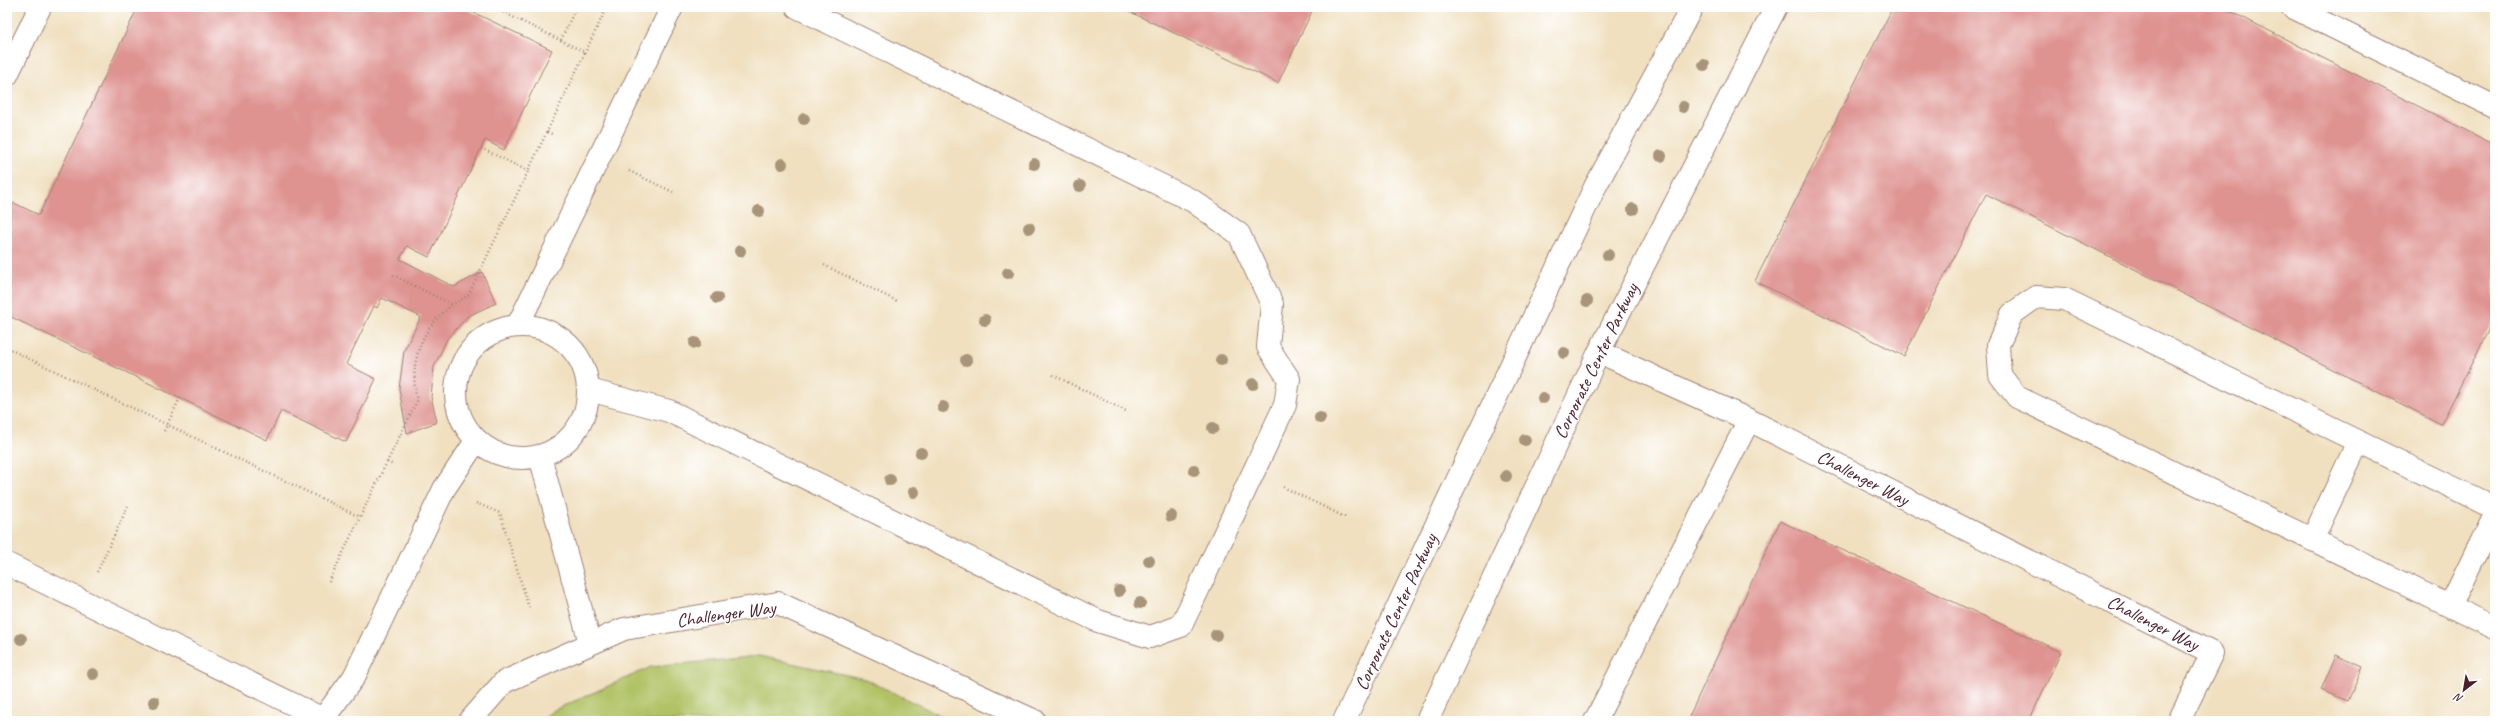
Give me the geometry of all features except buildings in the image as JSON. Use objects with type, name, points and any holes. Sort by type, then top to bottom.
[{"type":"street","points":[[7,75],[40,7]]},
{"type":"street","points":[[518,325],[672,7]]},
{"type":"street","points":[[588,390],[669,411],[1098,621],[1150,637],[1181,626],[1285,405],[1289,379],[1268,347],[1272,304],[1239,234],[1193,201],[797,7]]},
{"type":"street","name":"Corporate Center Parkway","points":[[1344,721],[1596,187],[1692,7]]},
{"type":"street","name":"Corporate Center Parkway","points":[[1427,721],[1483,606],[1599,352],[1776,7]]},
{"type":"street","points":[[2292,7],[2495,107]]},
{"type":"street","points":[[2495,508],[2064,299],[2036,297],[2012,314],[1998,345],[2000,375],[2016,397],[2495,628]]},
{"type":"street","points":[[518,325],[539,327],[559,336],[574,351],[585,369],[588,390],[586,412],[576,431],[561,446],[540,456],[518,459],[496,454],[476,441],[462,423],[455,401],[456,379],[464,357],[479,340],[497,329],[518,325]]},
{"type":"street","points":[[1595,721],[1749,420],[1599,352]]},
{"type":"street","name":"Challenger Way","points":[[1749,420],[2212,653],[2179,721]]},
{"type":"street","points":[[7,564],[324,719],[354,677],[444,489],[476,441]]},
{"type":"street","points":[[2312,540],[2358,442]]},
{"type":"street","points":[[540,456],[590,643]]},
{"type":"street","points":[[2450,606],[2495,514]]},
{"type":"street","name":"Challenger Way","points":[[470,721],[504,682],[624,629],[778,603],[1035,721]]},
{"type":"path","points":[[492,7],[585,52]]},
{"type":"path","points":[[561,40],[576,7]]},
{"type":"path","points":[[329,582],[417,401],[413,386],[416,354],[429,327],[451,304],[468,296],[607,7]]},
{"type":"path","points":[[547,132],[552,134]]},
{"type":"path","points":[[482,148],[528,170]]},
{"type":"path","points":[[626,170],[673,192]]},
{"type":"path","points":[[824,265],[899,302]]},
{"type":"path","points":[[393,275],[451,304]]},
{"type":"path","points":[[7,348],[360,517]]},
{"type":"path","points":[[1053,375],[1128,412]]},
{"type":"path","points":[[164,431],[180,398]]},
{"type":"path","points":[[387,462],[394,465]]},
{"type":"path","points":[[1280,486],[1348,518]]},
{"type":"path","points":[[470,500],[500,513],[529,608]]},
{"type":"path","points":[[93,580],[128,506]]},
{"type":"green space","points":[[759,656],[865,679],[952,721],[541,721],[552,711],[651,667]]}]
